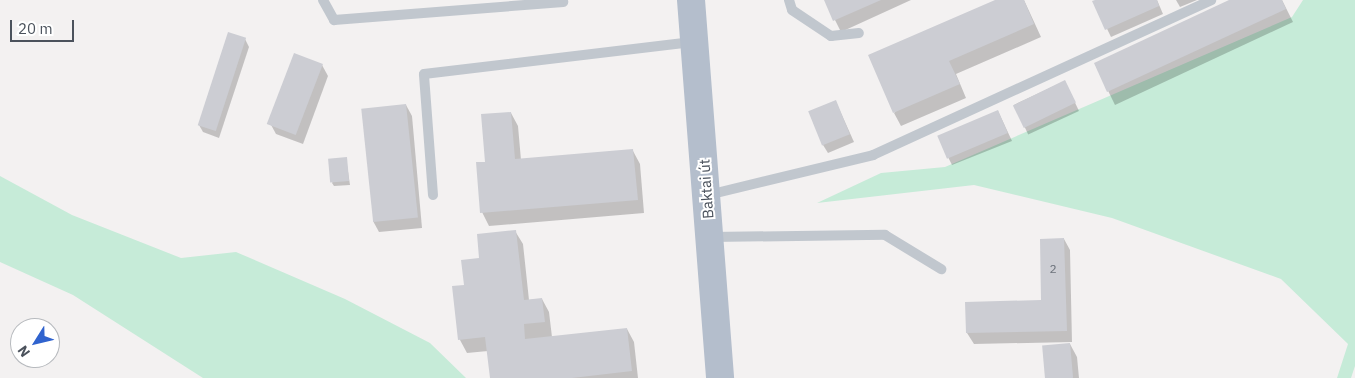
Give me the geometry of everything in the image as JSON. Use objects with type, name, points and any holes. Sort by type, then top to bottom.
[{"type":"main road","name":"Baktai út","points":[[691,0],[720,378]]},
{"type":"lane","points":[[324,0],[334,20],[563,2]]},
{"type":"lane","points":[[789,0],[792,10],[831,36],[859,33]]},
{"type":"lane","points":[[707,196],[872,155],[1211,0]]},
{"type":"lane","points":[[433,195],[424,74],[695,42]]},
{"type":"lane","points":[[710,237],[885,235],[941,269]]},
{"type":"green space","points":[[1303,0],[1355,0],[1355,366],[1351,378],[1337,378],[1348,344],[1281,279],[1112,218],[974,185],[817,203],[881,173],[945,167],[1292,17]]},
{"type":"green space","points":[[0,176],[72,215],[181,258],[236,252],[345,299],[430,343],[466,378],[203,378],[73,295],[0,262]]},
{"type":"building","points":[[824,0],[881,0],[833,21]]},
{"type":"building","points":[[995,0],[1024,0],[1034,24],[949,61],[960,84],[893,113],[868,55]]},
{"type":"building","points":[[1157,0],[1159,6],[1105,30],[1092,1]]},
{"type":"building","points":[[1229,0],[1282,0],[1286,9],[1107,92],[1094,63]]},
{"type":"building","points":[[228,32],[246,38],[216,131],[198,125]]},
{"type":"building","points":[[294,53],[323,64],[296,135],[267,124]]},
{"type":"building","points":[[1065,80],[1076,102],[1024,128],[1013,105]]},
{"type":"building","points":[[836,100],[850,134],[822,146],[808,111]]},
{"type":"building","points":[[406,104],[418,217],[373,222],[361,109]]},
{"type":"building","points":[[998,110],[1008,133],[947,159],[937,136]]},
{"type":"building","points":[[511,112],[515,159],[633,149],[638,200],[480,213],[476,162],[485,162],[481,114]]},
{"type":"building","points":[[347,157],[349,181],[330,183],[328,159]]},
{"type":"building","points":[[516,230],[524,300],[542,298],[545,322],[524,324],[525,339],[627,328],[632,371],[572,378],[490,378],[485,337],[458,340],[452,286],[464,285],[461,260],[479,258],[477,234]]},
{"type":"building","points":[[1064,238],[1067,331],[966,333],[965,302],[1041,300],[1040,239]]},
{"type":"building","points":[[1070,343],[1073,378],[1045,378],[1042,345]]}]
